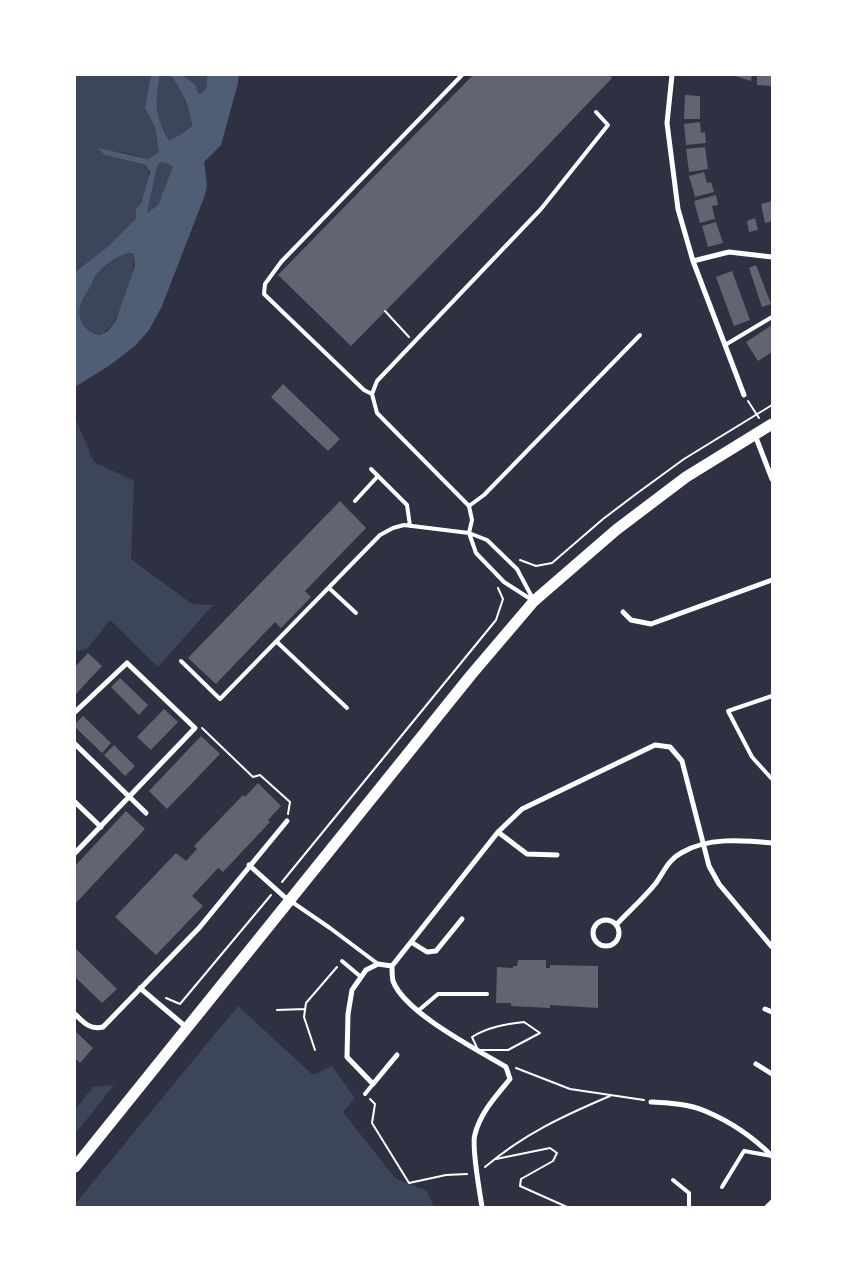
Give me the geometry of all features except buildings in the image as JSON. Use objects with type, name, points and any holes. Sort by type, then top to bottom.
[{"type":"main road","points":[[75,1167],[471,675],[534,601],[616,530],[686,477],[769,427]]},
{"type":"street","points":[[672,75],[667,122],[678,209],[693,261],[744,395]]},
{"type":"street","points":[[693,261],[730,252],[772,256]]},
{"type":"street","points":[[755,435],[772,478]]},
{"type":"street","points":[[623,612],[631,620],[651,624],[772,580]]},
{"type":"street","points":[[75,712],[127,663],[195,728],[75,853]]},
{"type":"street","points":[[75,744],[146,813]]},
{"type":"street","points":[[482,1207],[474,1136],[486,1109],[510,1079],[506,1066],[438,1026],[402,997],[393,980],[392,966],[498,832],[522,809],[655,745],[670,747],[682,761],[709,866],[719,884],[772,947]]},
{"type":"street","points":[[75,802],[100,827]]},
{"type":"street","points":[[75,1014],[87,1026],[95,1029],[103,1027],[199,928],[287,821]]},
{"type":"street","points":[[498,832],[528,854],[557,855]]},
{"type":"street","points":[[616,925],[656,882],[667,865],[681,853],[704,844],[740,840],[772,843]]},
{"type":"street","points":[[249,865],[290,901]]},
{"type":"street","points":[[411,942],[427,952],[436,951],[462,919]]},
{"type":"street","points":[[608,921],[616,925],[618,933],[614,943],[606,946],[596,941],[593,933],[596,925],[600,922],[608,921]]},
{"type":"street","points":[[392,966],[378,964],[366,970],[352,990],[348,1014],[347,1057],[373,1084],[397,1055]]},
{"type":"street","points":[[140,988],[187,1027]]},
{"type":"street","points":[[765,1009],[772,1012]]},
{"type":"street","points":[[756,1064],[772,1074]]},
{"type":"street","points":[[651,1102],[678,1104],[704,1110],[753,1138],[772,1156]]},
{"type":"street","points":[[767,1207],[772,1202]]},
{"type":"lane","points":[[372,394],[364,390],[264,294],[265,284],[281,262],[462,75]]},
{"type":"lane","points":[[534,601],[504,582],[476,553],[469,533],[472,520],[469,506],[377,413],[372,394],[377,381],[540,209],[608,125],[596,112]]},
{"type":"lane","points":[[724,345],[772,317]]},
{"type":"lane","points":[[469,506],[484,495],[640,335]]},
{"type":"lane","points":[[371,469],[407,505],[410,526]]},
{"type":"lane","points":[[355,502],[378,476]]},
{"type":"lane","points":[[181,661],[220,699],[380,535],[393,528],[410,526],[469,533],[487,540],[517,569],[534,601]]},
{"type":"lane","points":[[329,588],[356,614]]},
{"type":"lane","points":[[277,642],[347,708]]},
{"type":"lane","points":[[772,696],[728,711],[752,757],[772,779]]},
{"type":"lane","points":[[290,901],[378,964]]},
{"type":"lane","points":[[342,961],[361,977]]},
{"type":"lane","points":[[419,1010],[438,994],[487,994]]},
{"type":"lane","points":[[365,1094],[373,1084]]},
{"type":"lane","points":[[722,1187],[744,1150],[772,1156]]},
{"type":"lane","points":[[673,1180],[689,1193],[688,1207]]},
{"type":"path","points":[[385,311],[408,335],[412,344]]},
{"type":"path","points":[[744,395],[756,414],[769,427]]},
{"type":"path","points":[[520,560],[536,566],[552,563],[603,519],[636,494],[684,460],[772,405]]},
{"type":"path","points":[[165,998],[180,1004],[496,620],[503,599],[495,583]]},
{"type":"path","points":[[195,728],[204,728],[253,777],[260,775],[290,802],[287,821]]},
{"type":"path","points":[[315,1050],[304,1016],[306,1004],[342,961]]},
{"type":"path","points":[[277,1010],[305,1009]]},
{"type":"path","points":[[524,1022],[540,1033],[508,1050],[478,1050],[472,1037],[480,1032],[502,1025],[524,1022]]},
{"type":"path","points":[[506,1066],[570,1089],[651,1102]]},
{"type":"path","points":[[365,1094],[375,1104],[372,1123],[408,1183],[446,1175],[477,1174],[503,1152],[548,1124],[610,1096]]},
{"type":"path","points":[[493,1160],[550,1148],[557,1154],[553,1160],[521,1180],[520,1186],[567,1207]]},
{"type":"shaded area","points":[[75,75],[151,75],[145,108],[155,127],[160,152],[148,159],[123,152],[105,155],[146,165],[149,180],[139,205],[136,219],[106,248],[75,272]]},
{"type":"shaded area","points":[[151,75],[160,75],[157,109],[158,116],[169,140],[192,126],[185,99],[170,75],[183,75],[196,86],[200,94],[206,88],[207,75],[239,75],[221,145],[204,162],[207,185],[205,195],[162,306],[149,330],[135,346],[110,365],[75,387],[75,272],[106,248],[136,219],[136,209],[141,203],[150,173],[146,165],[105,155],[98,148],[148,159],[159,152],[155,127],[145,108]],"holes":[[[160,162],[167,163],[173,167],[158,205],[147,213],[157,167]],[[128,253],[134,254],[135,266],[116,320],[108,331],[100,335],[95,334],[84,326],[80,317],[81,302],[99,272],[115,259]]]},
{"type":"shaded area","points":[[160,75],[170,75],[178,87],[185,99],[192,126],[169,140],[158,118],[156,98]]},
{"type":"shaded area","points":[[183,75],[207,75],[204,90],[200,94]]},
{"type":"shaded area","points":[[160,162],[174,167],[158,205],[147,213],[157,167]]},
{"type":"shaded area","points":[[128,253],[134,254],[134,264],[125,299],[120,311],[107,330],[100,335],[95,334],[82,321],[79,311],[81,302],[99,272],[115,259]]},
{"type":"shaded area","points":[[75,418],[94,462],[134,481],[131,559],[192,604],[213,605],[158,667],[110,620],[87,649],[75,652]]},
{"type":"shaded area","points":[[238,1006],[313,1075],[332,1066],[355,1098],[343,1112],[395,1178],[427,1191],[434,1207],[75,1207],[75,1204]]},
{"type":"shaded area","points":[[114,1085],[75,1134],[75,1110],[93,1087]]}]
